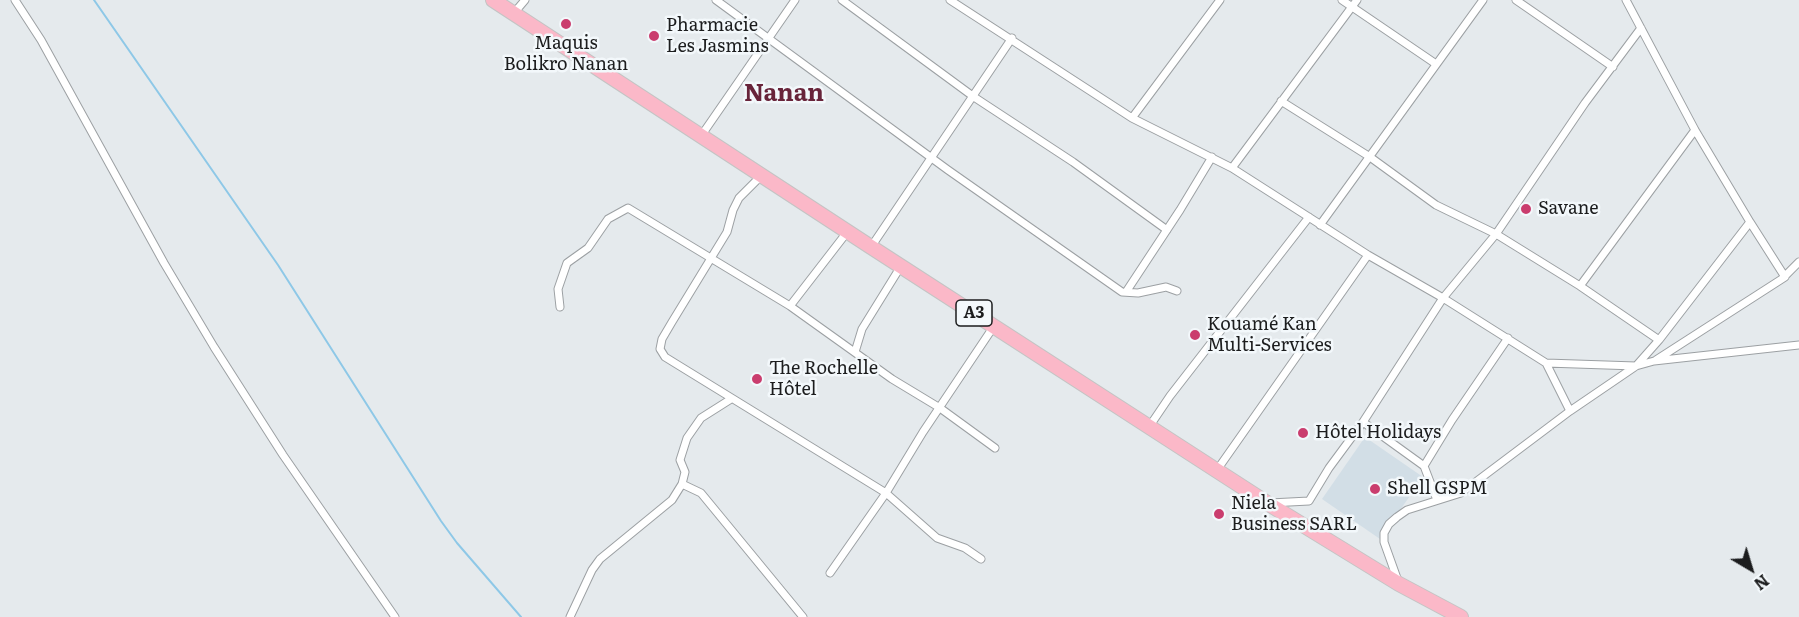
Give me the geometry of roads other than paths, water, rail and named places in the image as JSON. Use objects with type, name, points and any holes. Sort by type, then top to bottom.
[{"type":"highway","name":"A3","points":[[493,0],[871,248],[1267,503],[1399,584],[1461,617]]},
{"type":"street","points":[[15,0],[214,347],[283,455],[395,617]]},
{"type":"street","points":[[514,13],[525,0]]},
{"type":"street","points":[[716,0],[1020,222],[1122,292],[1138,293],[1166,287],[1177,291]]},
{"type":"street","points":[[700,136],[795,0]]},
{"type":"street","points":[[842,0],[974,97],[1073,162],[1167,230]]},
{"type":"street","points":[[950,0],[1012,38],[1132,118],[1232,168],[1368,255],[1443,298],[1546,363],[1570,411]]},
{"type":"street","points":[[1132,118],[1220,0]]},
{"type":"street","points":[[1342,0],[1437,64]]},
{"type":"street","points":[[1232,168],[1357,0]]},
{"type":"street","points":[[1320,225],[1483,0]]},
{"type":"street","points":[[1516,0],[1612,66]]},
{"type":"street","points":[[1626,0],[1695,130],[1785,276]]},
{"type":"street","points":[[1267,503],[1309,501],[1443,298],[1496,234],[1612,66],[1641,28]]},
{"type":"street","points":[[871,248],[1012,38]]},
{"type":"street","points":[[1281,101],[1370,157],[1436,205],[1496,234],[1580,286],[1659,340]]},
{"type":"street","points":[[1580,286],[1695,130]]},
{"type":"street","points":[[1126,292],[1212,157]]},
{"type":"street","points":[[761,176],[739,198],[727,232],[662,339],[660,349],[665,357],[886,493],[937,538],[965,548],[981,559]]},
{"type":"street","points":[[560,307],[558,290],[567,263],[588,248],[608,219],[628,208],[790,306],[995,448]]},
{"type":"street","points":[[1149,427],[1170,396],[1309,217]]},
{"type":"street","points":[[1399,584],[1384,542],[1384,533],[1389,524],[1407,510],[1461,494],[1570,411],[1636,366],[1659,340],[1750,222]]},
{"type":"street","points":[[790,306],[848,231]]},
{"type":"street","points":[[1217,470],[1368,255]]},
{"type":"street","points":[[1654,361],[1785,276],[1799,262]]},
{"type":"street","points":[[855,352],[862,329],[901,266]]},
{"type":"street","points":[[830,573],[886,493],[993,326]]},
{"type":"street","points":[[1424,466],[1452,420],[1508,338]]},
{"type":"street","points":[[1546,363],[1636,366],[1654,361],[1799,345]]},
{"type":"street","points":[[570,617],[592,570],[600,559],[672,500],[682,484],[685,472],[680,460],[687,438],[702,418],[731,399]]},
{"type":"street","points":[[1363,422],[1424,466],[1437,500]]},
{"type":"street","points":[[682,484],[701,493],[803,617]]},
{"type":"waterway","points":[[94,0],[278,265],[441,521],[521,617]]},
{"type":"place","name":"Maquis Bolikro Nanan","points":[[566,24]]},
{"type":"place","name":"Pharmacie Les Jasmins","points":[[654,36]]},
{"type":"place","name":"Savane","points":[[1526,209]]},
{"type":"place","name":"Kouamé Kan Multi-Services","points":[[1195,335]]},
{"type":"place","name":"The Rochelle Hôtel","points":[[757,379]]},
{"type":"place","name":"Hôtel Holidays","points":[[1303,433]]},
{"type":"place","name":"Shell GSPM","points":[[1375,489]]},
{"type":"place","name":"Niela Business SARL","points":[[1219,514]]},
{"type":"district","name":"Nanan","points":[[784,94]]}]
